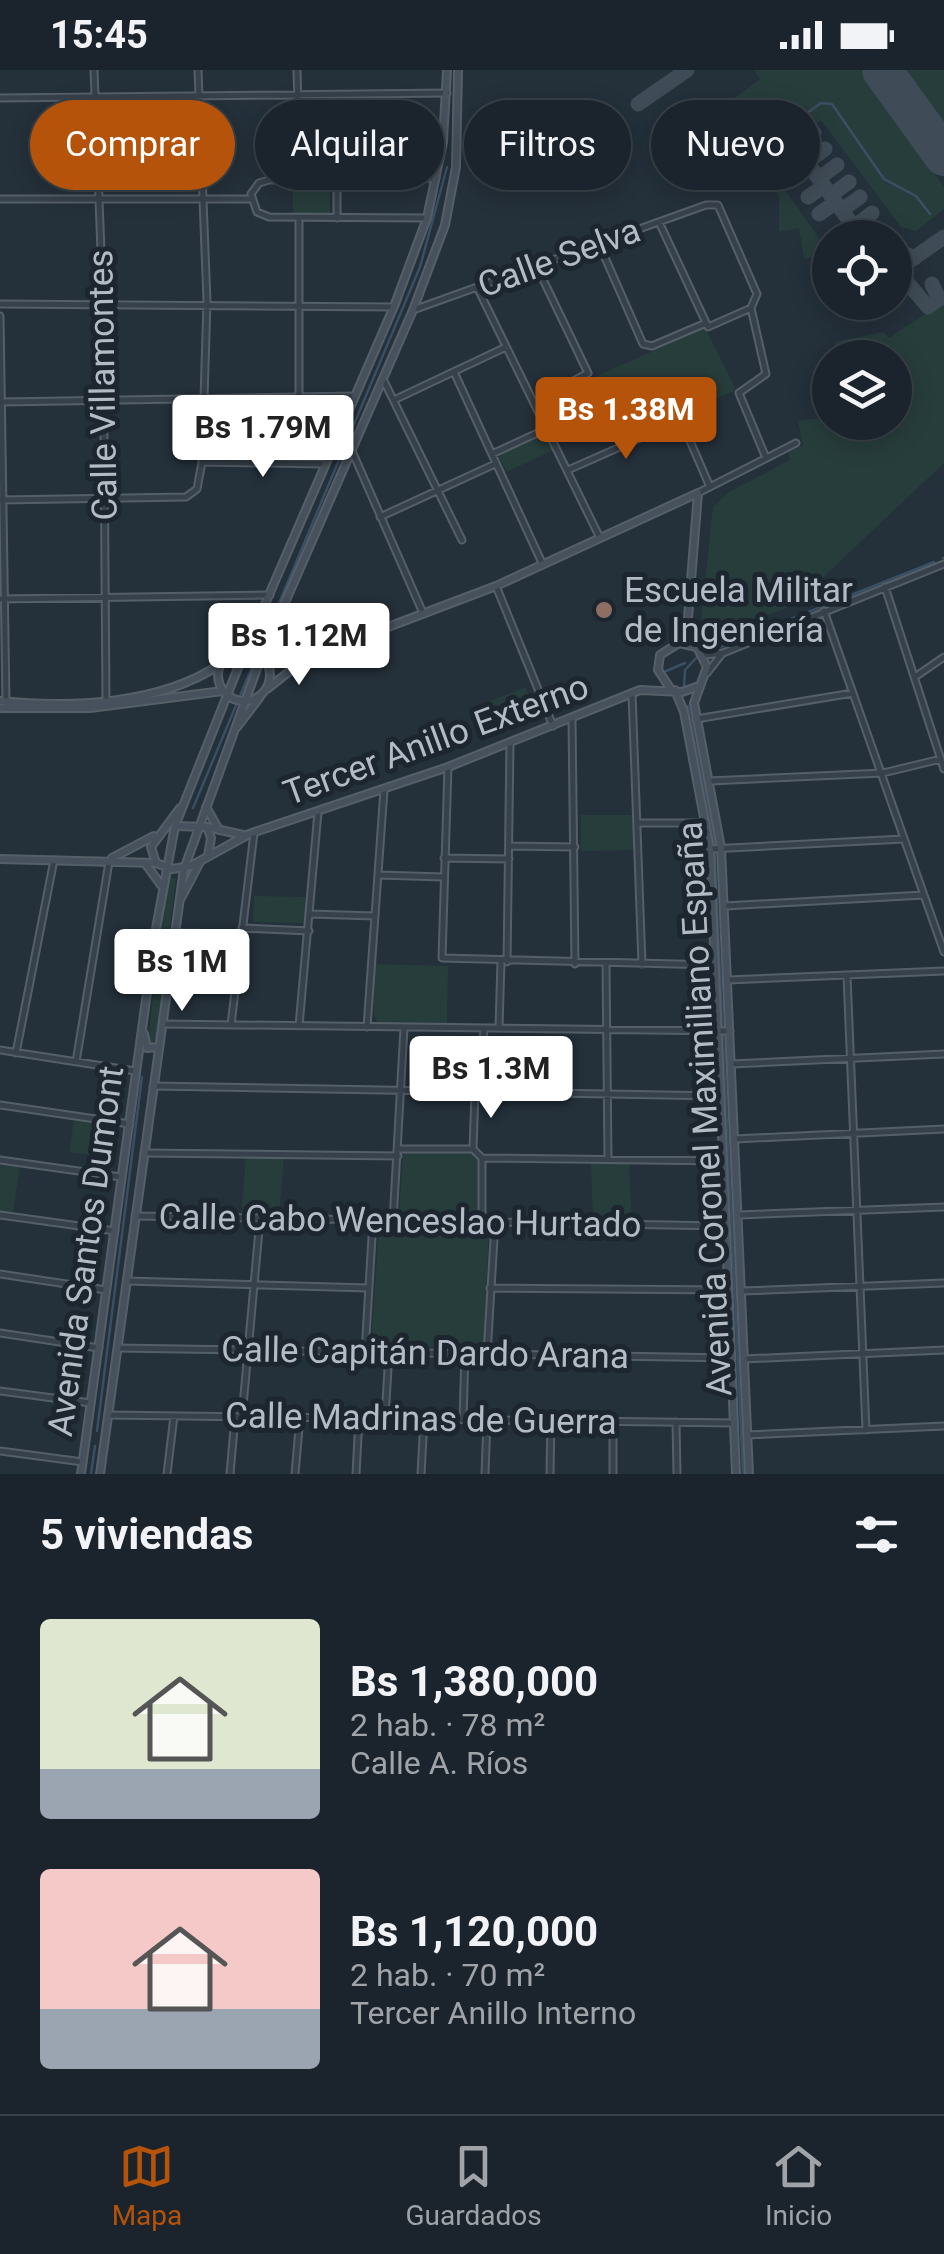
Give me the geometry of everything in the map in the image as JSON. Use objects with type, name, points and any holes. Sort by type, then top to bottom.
[{"type":"main road","name":"Avenida Santos Dumont","points":[[444,132],[447,70]]},
{"type":"main road","name":"Avenida Santos Dumont","points":[[100,1469],[178,904],[195,824],[262,656],[413,310],[445,225],[459,133],[458,70]]},
{"type":"main road","points":[[446,111],[448,130],[459,133]]},
{"type":"main road","points":[[444,142],[454,141],[456,167]]},
{"type":"main road","name":"Avenida Santos Dumont","points":[[81,1474],[142,1023],[166,868],[177,826],[227,694],[363,384],[427,218],[434,190]]},
{"type":"main road","points":[[363,384],[376,390]]},
{"type":"main road","points":[[226,655],[248,649],[288,662],[308,657],[496,586],[698,493],[686,642]]},
{"type":"main road","points":[[90,708],[90,704],[186,683],[219,666],[261,614]]},
{"type":"main road","points":[[686,642],[704,655],[706,674],[700,685],[673,690],[658,670],[665,649],[686,642]]},
{"type":"main road","points":[[230,736],[264,691],[270,674],[262,656]]},
{"type":"main road","points":[[2,704],[90,708],[227,694],[243,701],[264,691],[308,657]]},
{"type":"main road","points":[[219,666],[227,694]]},
{"type":"main road","name":"Tercer Anillo Externo","points":[[636,692],[658,670]]},
{"type":"main road","points":[[158,700],[188,690],[186,683]]},
{"type":"main road","name":"Avenida Coronel Maximiliano España","points":[[700,685],[694,703],[710,781],[715,848],[715,965],[723,1030],[732,1064],[738,1215],[728,1290],[736,1474]]},
{"type":"main road","name":"Tercer Anillo Externo","points":[[184,869],[252,834],[448,768],[636,692],[673,690]]},
{"type":"main road","name":"Avenida Coronel Maximiliano España","points":[[673,690],[684,712],[724,906],[728,980],[720,1096],[725,1226],[742,1291],[749,1474]]},
{"type":"main road","points":[[2,704],[106,700]]},
{"type":"main road","points":[[63,709],[79,707],[81,701]]},
{"type":"main road","points":[[206,801],[209,818],[220,831]]},
{"type":"main road","points":[[156,863],[150,847],[184,803]]},
{"type":"main road","points":[[110,859],[158,833],[195,824]]},
{"type":"main road","name":"Tercer Anillo Externo","points":[[195,824],[252,834]]},
{"type":"main road","points":[[178,904],[204,859],[211,838],[206,827]]},
{"type":"main road","points":[[0,861],[140,860],[184,869]]},
{"type":"main road","points":[[140,860],[156,873],[162,895]]},
{"type":"main road","points":[[142,1023],[146,1046],[158,1047]]},
{"type":"main road","points":[[139,1054],[151,1054],[154,1075]]},
{"type":"main road","points":[[90,1416],[93,1435],[105,1436]]},
{"type":"main road","points":[[86,1442],[100,1446],[100,1469]]},
{"type":"street","name":"Calle Villamontes","points":[[94,70],[103,303],[106,700]]},
{"type":"street","points":[[2,500],[194,494],[202,462],[206,302],[198,70]]},
{"type":"street","points":[[298,70],[298,100]]},
{"type":"street","points":[[0,98],[447,92]]},
{"type":"street","points":[[251,199],[256,190]]},
{"type":"street","points":[[337,190],[337,218]]},
{"type":"street","points":[[0,199],[251,199]]},
{"type":"street","points":[[251,199],[262,215],[427,218]]},
{"type":"street","name":"Calle Selva","points":[[413,310],[706,205],[722,207],[757,294],[751,308]]},
{"type":"street","points":[[299,218],[299,396]]},
{"type":"street","points":[[659,222],[708,325]]},
{"type":"street","points":[[599,244],[644,344],[652,346],[751,308],[766,374],[740,390],[766,458]]},
{"type":"street","points":[[534,403],[587,377],[537,267]]},
{"type":"street","points":[[477,287],[600,538]]},
{"type":"street","points":[[0,304],[206,302],[394,306]]},
{"type":"street","points":[[0,316],[2,704]]},
{"type":"street","points":[[396,399],[507,347]]},
{"type":"street","points":[[454,372],[543,565]]},
{"type":"street","points":[[383,379],[462,540]]},
{"type":"street","points":[[1,402],[355,396]]},
{"type":"street","points":[[568,470],[676,420],[684,422],[710,487]]},
{"type":"street","points":[[492,454],[546,429]]},
{"type":"street","points":[[698,493],[796,443]]},
{"type":"street","points":[[352,450],[423,613]]},
{"type":"street","points":[[202,462],[325,464]]},
{"type":"street","points":[[380,517],[496,464]]},
{"type":"street","points":[[704,655],[723,653],[944,564]]},
{"type":"street","points":[[496,586],[553,726]]},
{"type":"street","points":[[885,587],[941,742],[944,769]]},
{"type":"street","points":[[2,599],[270,595]]},
{"type":"street","points":[[824,611],[944,952]]},
{"type":"street","points":[[706,674],[723,653]]},
{"type":"street","points":[[915,677],[944,657]]},
{"type":"street","points":[[636,692],[642,964]]},
{"type":"street","points":[[696,719],[853,693]]},
{"type":"street","points":[[572,718],[575,964]]},
{"type":"street","points":[[499,1028],[509,859],[510,742]]},
{"type":"street","points":[[710,781],[882,774],[941,759]]},
{"type":"street","points":[[448,768],[440,953],[448,960],[715,965]]},
{"type":"street","points":[[367,1028],[384,790]]},
{"type":"street","points":[[300,1026],[318,812]]},
{"type":"street","points":[[640,822],[706,823]]},
{"type":"street","points":[[232,1025],[252,834]]},
{"type":"street","points":[[715,848],[904,839]]},
{"type":"street","points":[[509,846],[575,847]]},
{"type":"street","points":[[444,858],[509,859]]},
{"type":"street","points":[[76,1062],[110,859]]},
{"type":"street","points":[[16,1053],[54,860]]},
{"type":"street","points":[[379,875],[443,877]]},
{"type":"street","points":[[724,906],[924,895]]},
{"type":"street","points":[[310,914],[375,916]]},
{"type":"street","points":[[175,934],[309,931]]},
{"type":"street","points":[[606,964],[608,1159]]},
{"type":"street","points":[[728,980],[944,971]]},
{"type":"street","points":[[847,976],[866,1430]]},
{"type":"street","points":[[162,1024],[723,1030]]},
{"type":"street","points":[[394,1221],[404,1028]]},
{"type":"street","points":[[473,1149],[484,1028]]},
{"type":"street","points":[[0,1050],[136,1072]]},
{"type":"street","points":[[732,1064],[944,1054]]},
{"type":"street","points":[[153,1086],[720,1096]]},
{"type":"street","points":[[0,1105],[130,1124]]},
{"type":"street","points":[[735,1139],[944,1129]]},
{"type":"street","points":[[144,1153],[473,1149],[482,1158],[723,1160]]},
{"type":"street","points":[[482,1158],[482,1222]]},
{"type":"street","points":[[0,1160],[122,1178]]},
{"type":"street","points":[[738,1215],[944,1207]]},
{"type":"street","points":[[0,1215],[115,1231]]},
{"type":"street","name":"Calle Cabo Wenceslao Hurtado","points":[[135,1216],[725,1226]]},
{"type":"street","points":[[230,1474],[248,1350],[260,1218]]},
{"type":"street","points":[[365,1352],[373,1221]]},
{"type":"street","points":[[487,1354],[495,1223]]},
{"type":"street","points":[[0,1274],[106,1290]]},
{"type":"street","points":[[127,1281],[368,1288]]},
{"type":"street","points":[[742,1291],[944,1283]]},
{"type":"street","points":[[490,1288],[728,1290]]},
{"type":"street","points":[[0,1333],[99,1348]]},
{"type":"street","name":"Calle Capitán Dardo Arana","points":[[118,1348],[732,1358]]},
{"type":"street","points":[[744,1359],[944,1350]]},
{"type":"street","points":[[385,1418],[390,1352]]},
{"type":"street","points":[[463,1419],[465,1354]]},
{"type":"street","points":[[0,1391],[92,1404]]},
{"type":"street","name":"Calle Madrinas de Guerra","points":[[108,1415],[734,1423]]},
{"type":"street","points":[[167,1474],[174,1416]]},
{"type":"street","points":[[294,1474],[300,1418]]},
{"type":"street","points":[[356,1474],[359,1418]]},
{"type":"street","points":[[421,1474],[424,1419]]},
{"type":"street","points":[[485,1474],[487,1420]]},
{"type":"street","points":[[550,1474],[552,1420]]},
{"type":"street","points":[[613,1421],[613,1474]]},
{"type":"street","points":[[676,1422],[677,1474]]},
{"type":"street","points":[[747,1435],[944,1426]]},
{"type":"street","points":[[0,1451],[82,1462]]},
{"type":"green space","points":[[754,70],[860,70],[944,187],[944,209],[916,231],[912,230],[912,220],[896,220],[820,121],[820,100],[732,100],[760,79]]},
{"type":"green space","points":[[900,70],[944,70],[944,129]]},
{"type":"green space","points":[[293,190],[330,190],[330,215],[293,215]]},
{"type":"green space","points":[[776,190],[785,190],[812,228],[812,257],[804,259],[799,228],[779,232]]},
{"type":"green space","points":[[944,301],[944,463],[815,585],[817,595],[713,638],[701,620],[713,507],[729,492],[790,460],[788,453],[803,445],[798,421],[812,419],[812,440],[912,440],[912,340],[845,340],[883,332],[889,338]]},
{"type":"green space","points":[[705,328],[736,390],[626,442],[597,385],[588,380]]},
{"type":"green space","points":[[545,433],[553,450],[507,472],[498,455]]},
{"type":"green space","points":[[526,687],[535,711],[487,730],[477,706]]},
{"type":"green space","points":[[581,815],[638,815],[638,850],[581,851]]},
{"type":"green space","points":[[167,877],[176,878],[156,1039],[152,1044],[148,1040]]},
{"type":"green space","points":[[254,896],[306,897],[305,923],[253,922]]},
{"type":"green space","points":[[374,964],[448,966],[447,1023],[380,1027],[374,1015]]},
{"type":"green space","points":[[74,1120],[96,1123],[91,1155],[69,1152]]},
{"type":"green space","points":[[472,1152],[480,1160],[479,1217],[403,1218],[399,1213],[403,1153]]},
{"type":"green space","points":[[246,1156],[284,1157],[279,1216],[241,1215]]},
{"type":"green space","points":[[0,1162],[20,1165],[13,1213],[0,1211]]},
{"type":"green space","points":[[591,1163],[629,1164],[632,1223],[593,1222]]},
{"type":"green space","points":[[379,1225],[489,1228],[484,1348],[371,1347]]},
{"type":"waterway","points":[[820,104],[832,104],[884,179],[916,196],[930,214]]},
{"type":"waterway","points":[[193,808],[420,267],[447,167]]},
{"type":"waterway","points":[[710,651],[934,562]]},
{"type":"waterway","points":[[684,687],[685,670],[698,656]]},
{"type":"waterway","points":[[664,672],[685,663]]},
{"type":"waterway","points":[[688,706],[714,842],[743,1474]]},
{"type":"waterway","points":[[97,1431],[142,1077]]},
{"type":"waterway","points":[[91,1474],[95,1446]]},
{"type":"taxiway","points":[[638,104],[687,70]]},
{"type":"taxiway","points":[[820,153],[825,149]]},
{"type":"taxiway","points":[[820,177],[837,165]]},
{"type":"taxiway","points":[[820,180],[849,220]]},
{"type":"taxiway","points":[[831,195],[849,182]]},
{"type":"taxiway","points":[[808,197],[824,186]]},
{"type":"taxiway","points":[[842,210],[860,197]]},
{"type":"taxiway","points":[[819,214],[836,202]]},
{"type":"taxiway","points":[[863,220],[872,213]]},
{"type":"taxiway","points":[[912,259],[944,237]]},
{"type":"taxiway","points":[[912,288],[928,307],[939,299],[932,284]]},
{"type":"runway","points":[[882,70],[944,156]]},
{"type":"place","name":"Escuela Militar de Ingeniería","points":[[604,610]]}]
